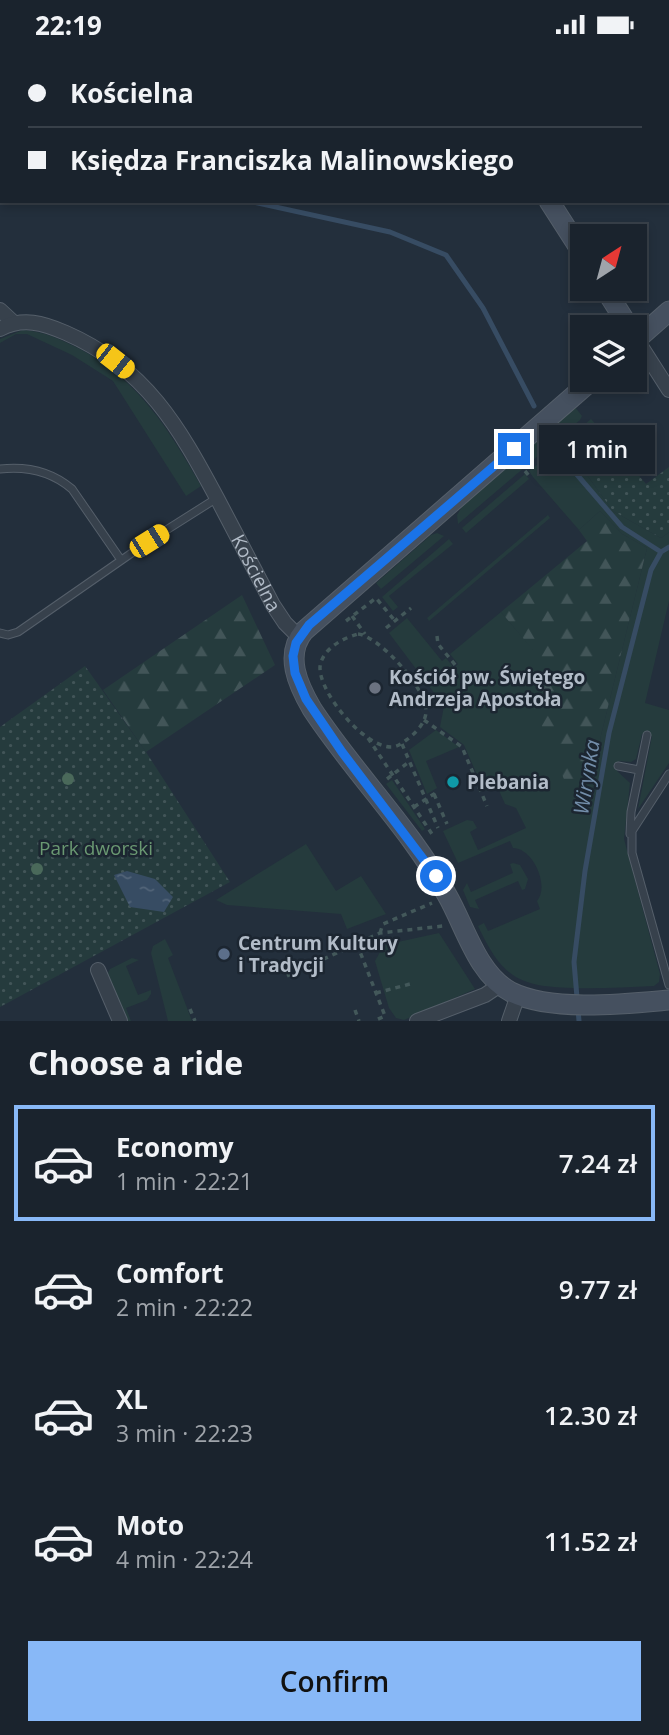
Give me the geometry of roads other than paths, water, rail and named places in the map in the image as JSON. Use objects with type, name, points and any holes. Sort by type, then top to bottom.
[{"type":"street","points":[[551,203],[570,233]]},
{"type":"street","points":[[0,310],[14,323],[0,330]]},
{"type":"street","points":[[647,327],[669,311]]},
{"type":"street","name":"Kościelna","points":[[14,323],[39,323],[74,336],[137,379],[175,423],[273,605],[299,637]]},
{"type":"street","points":[[647,356],[669,390]]},
{"type":"street","points":[[578,392],[299,637],[294,649],[294,664],[306,699],[342,752],[436,876],[478,955],[500,985],[518,995],[556,1004],[669,1000]]},
{"type":"street","points":[[98,970],[120,1021]]},
{"type":"street","points":[[417,1021],[485,995],[500,985]]},
{"type":"street","points":[[509,1021],[518,995]]},
{"type":"lane","points":[[0,469],[12,467],[41,471],[64,482],[72,489],[121,561]]},
{"type":"lane","points":[[0,633],[18,632],[217,498]]},
{"type":"lane","points":[[647,735],[629,824],[632,853],[669,985]]},
{"type":"lane","points":[[618,766],[639,770]]},
{"type":"lane","points":[[631,837],[636,824],[669,773]]},
{"type":"water","points":[[127,871],[155,879],[173,897],[164,912],[130,907],[114,875]]},
{"type":"waterway","points":[[257,203],[390,232],[446,255],[483,308],[534,406]]},
{"type":"waterway","points":[[558,449],[622,527],[661,552]]},
{"type":"waterway","name":"Wirynka","points":[[579,1021],[574,962],[585,871],[609,733],[651,570],[661,552],[669,547]]},
{"type":"place","name":"Kościół pw. Świętego Andrzeja Apostoła","points":[[375,688]]},
{"type":"place","name":"Plebania","points":[[453,782]]},
{"type":"place","name":"Centrum Kultury i Tradycji","points":[[224,954]]},
{"type":"park label","name":"Park dworski","points":[[96,848]]}]
